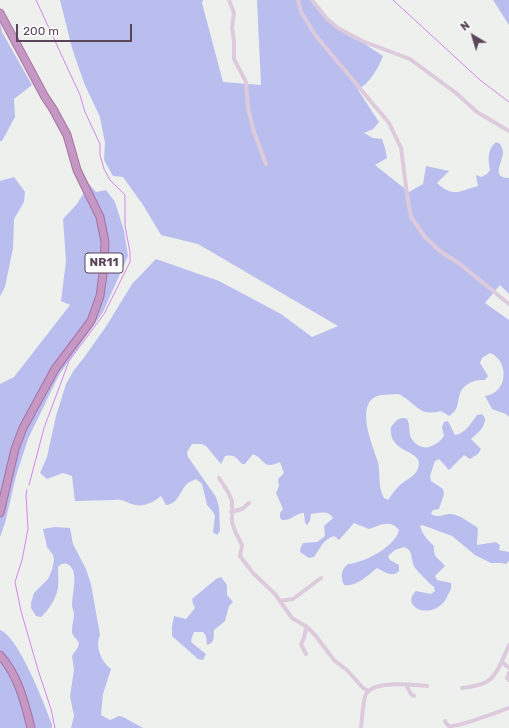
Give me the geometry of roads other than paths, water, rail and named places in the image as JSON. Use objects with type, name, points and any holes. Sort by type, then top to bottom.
[{"type":"highway","name":"NR11","points":[[0,13],[67,135],[77,170],[100,217],[104,229],[105,242],[103,281],[94,315],[87,327],[55,369],[23,428],[14,449],[0,513]]},
{"type":"highway","points":[[0,655],[14,678],[20,692],[31,728]]},
{"type":"street","points":[[229,0],[234,13],[232,27],[234,59],[246,82],[248,108],[254,132],[266,164]]},
{"type":"street","points":[[298,0],[301,12],[316,36],[389,123],[401,148],[411,217],[426,237],[440,251],[460,264],[509,304]]},
{"type":"street","points":[[312,0],[327,19],[338,28],[362,41],[410,60],[456,93],[477,112],[509,131]]},
{"type":"street","points":[[219,478],[232,501],[231,512],[233,527],[242,545],[240,556],[280,601],[292,618],[307,627],[319,638],[334,660],[348,671],[363,688],[369,691]]},
{"type":"street","points":[[231,512],[242,509],[249,504]]},
{"type":"street","points":[[280,601],[293,599],[321,578]]},
{"type":"street","points":[[306,654],[301,644],[303,642],[304,633],[307,627]]},
{"type":"street","points":[[462,688],[486,682],[491,679],[502,662],[509,645]]},
{"type":"street","points":[[502,662],[509,668]]},
{"type":"street","points":[[509,673],[507,678],[509,680]]},
{"type":"street","points":[[361,728],[366,695],[369,691],[382,685],[427,686]]},
{"type":"street","points":[[406,685],[411,694],[414,696]]},
{"type":"street","points":[[445,721],[448,726],[461,725],[509,708]]},
{"type":"waterway","points":[[29,485],[44,428],[69,361],[104,314],[130,262],[130,252],[125,226],[125,195],[110,180],[104,169],[100,155],[100,144],[85,112],[80,95],[36,0]]},
{"type":"waterway","points":[[393,0],[480,80],[509,102]]},
{"type":"waterway","points":[[27,490],[28,529],[22,560],[15,582],[21,611],[51,709],[55,728]]}]
